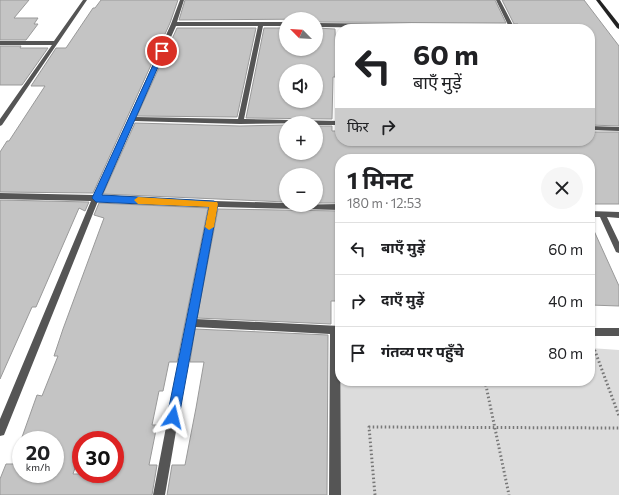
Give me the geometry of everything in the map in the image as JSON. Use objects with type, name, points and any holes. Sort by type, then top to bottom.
[{"type":"street","points":[[0,124],[86,0]]},
{"type":"street","points":[[0,432],[96,198],[174,24],[182,0]]},
{"type":"street","points":[[498,0],[510,24]]},
{"type":"street","points":[[598,0],[619,27]]},
{"type":"street","points":[[174,24],[279,24]]},
{"type":"street","points":[[240,122],[261,24]]},
{"type":"street","points":[[323,25],[335,26]]},
{"type":"street","points":[[0,43],[56,43]]},
{"type":"street","points":[[132,118],[240,122],[335,123]]},
{"type":"street","points":[[595,128],[619,129]]},
{"type":"street","points":[[0,196],[335,207]]},
{"type":"street","points":[[159,495],[190,323],[214,204]]},
{"type":"street","points":[[595,214],[619,215]]},
{"type":"street","points":[[602,214],[619,250]]},
{"type":"street","points":[[190,323],[335,330]]},
{"type":"street","points":[[595,332],[619,332]]},
{"type":"street","points":[[335,495],[337,386]]},
{"type":"path","points":[[595,351],[619,416]]},
{"type":"path","points":[[487,386],[509,495]]},
{"type":"path","points":[[375,495],[369,427],[619,428]]},
{"type":"shaded area","points":[[595,348],[619,350],[619,495],[341,495],[337,386],[595,386]]},
{"type":"building","points":[[0,0],[29,0],[14,18],[38,18],[34,24],[38,24],[26,40],[0,40]]},
{"type":"building","points":[[101,0],[178,0],[170,23],[93,193],[0,192],[0,152],[7,141],[9,141],[45,86],[31,86],[56,48],[66,48],[93,8],[95,8]]},
{"type":"building","points":[[185,0],[495,0],[506,23],[323,22],[323,12],[279,12],[279,19],[179,20]]},
{"type":"building","points":[[502,0],[584,0],[619,46],[619,126],[595,125],[595,24],[514,24]]},
{"type":"building","points":[[177,28],[256,28],[237,117],[137,116]]},
{"type":"building","points":[[264,28],[279,28],[279,56],[323,56],[323,28],[335,29],[335,77],[333,77],[332,119],[323,119],[323,116],[279,116],[279,118],[246,118]]},
{"type":"building","points":[[0,46],[48,48],[22,85],[0,85]]},
{"type":"building","points":[[135,123],[240,126],[279,125],[279,160],[323,160],[323,126],[332,126],[332,131],[335,131],[335,146],[595,146],[595,132],[619,132],[619,204],[595,204],[595,154],[335,154],[335,203],[323,203],[323,168],[279,168],[279,202],[103,194]]},
{"type":"building","points":[[0,200],[89,202],[85,211],[79,208],[36,307],[32,307],[0,379]]},
{"type":"building","points":[[99,203],[208,208],[177,362],[169,362],[163,391],[159,391],[152,425],[157,425],[149,465],[157,465],[152,495],[0,495],[0,479],[6,464],[12,464],[12,483],[64,483],[64,431],[24,431],[37,395],[42,396],[58,356],[54,356],[104,218],[94,215]]},
{"type":"building","points":[[218,209],[279,210],[279,212],[335,211],[335,301],[331,301],[331,324],[197,318]]},
{"type":"building","points":[[595,233],[619,286],[619,306],[595,305]]},
{"type":"building","points":[[195,329],[328,335],[327,495],[167,495],[172,465],[185,465],[204,362],[190,362]]},
{"type":"slow traffic","points":[[138,200],[214,204],[209,227]]},
{"type":"route","points":[[162,51],[96,198],[214,204],[173,417]]}]
